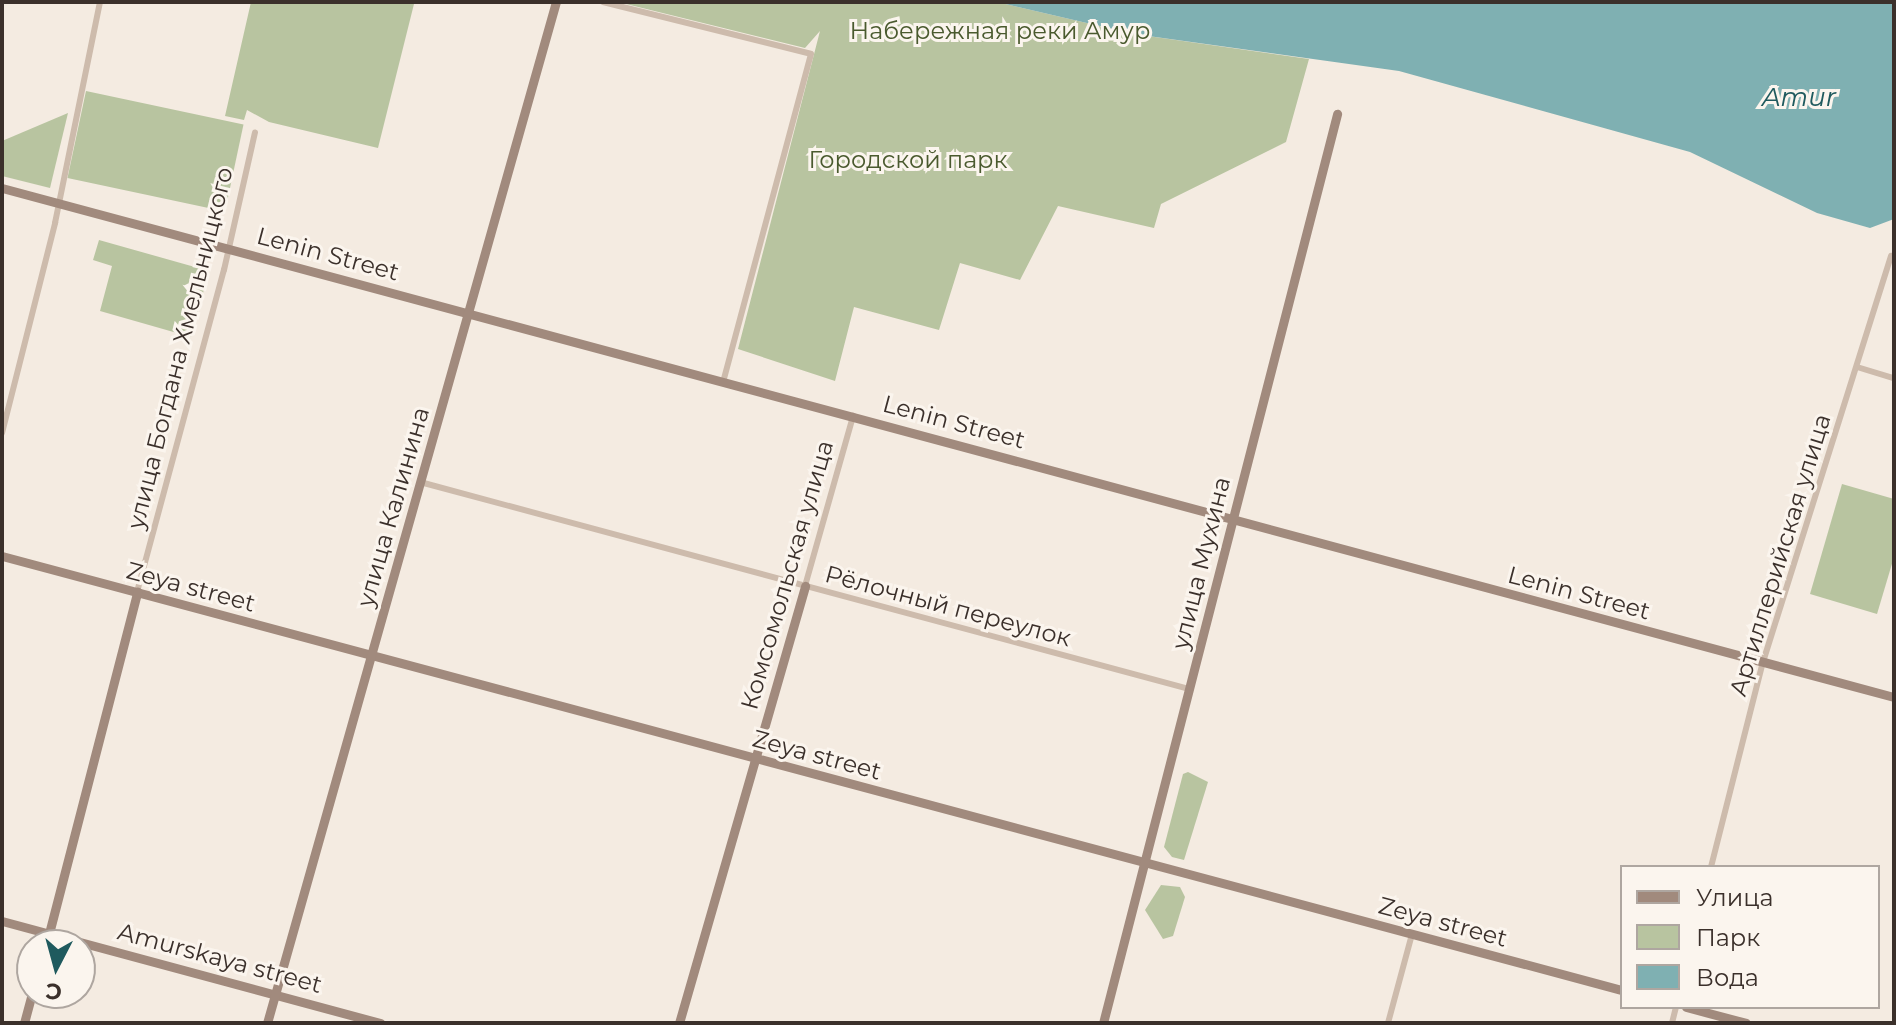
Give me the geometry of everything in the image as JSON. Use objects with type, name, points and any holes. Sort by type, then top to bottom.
[{"type":"main road","name":"улица Калинина","points":[[267,1023],[556,2]]},
{"type":"main road","name":"улица Мухина","points":[[1103,1023],[1337,114]]},
{"type":"main road","name":"Lenin Street","points":[[2,188],[724,379],[1894,697]]},
{"type":"main road","name":"Zeya street","points":[[2,556],[371,658],[1620,989]]},
{"type":"main road","name":"Комсомольская улица","points":[[679,1023],[805,586]]},
{"type":"main road","name":"улица Богдана Хмельницкого","points":[[50,929],[137,592]]},
{"type":"main road","name":"Amurskaya street","points":[[2,921],[33,929]]},
{"type":"main road","name":"Amurskaya street","points":[[96,946],[381,1023]]},
{"type":"main road","points":[[1694,1009],[1746,1023]]},
{"type":"street","points":[[2,433],[59,203],[100,2]]},
{"type":"street","points":[[603,2],[811,54],[724,379]]},
{"type":"street","name":"улица Богдана Хмельницкого","points":[[137,592],[229,247],[255,132]]},
{"type":"street","name":"Артиллерийская улица","points":[[1712,865],[1763,662],[1891,256]]},
{"type":"street","points":[[1857,367],[1894,378]]},
{"type":"street","name":"Комсомольская улица","points":[[805,586],[854,415]]},
{"type":"street","name":"Рёлочный переулок","points":[[420,482],[1189,689]]},
{"type":"street","points":[[1388,1023],[1412,934]]},
{"type":"green space","points":[[251,2],[414,4],[378,148],[269,122],[247,110],[244,120],[225,116]]},
{"type":"green space","name":"Городской парк","points":[[618,2],[997,2],[1134,34],[1309,59],[1286,142],[1161,204],[1154,228],[1058,206],[1020,280],[960,263],[939,330],[854,307],[835,381],[738,349],[820,31],[805,48]]},
{"type":"green space","points":[[86,91],[243,124],[225,212],[67,178]]},
{"type":"green space","points":[[68,113],[50,188],[2,176],[2,141]]},
{"type":"green space","points":[[99,240],[209,271],[191,337],[100,311],[112,266],[93,260]]},
{"type":"green space","points":[[1842,484],[1894,499],[1894,557],[1877,614],[1810,594]]},
{"type":"green space","points":[[1188,772],[1208,782],[1184,860],[1172,857],[1164,847],[1183,774]]},
{"type":"green space","points":[[1161,885],[1180,887],[1185,897],[1173,936],[1163,939],[1145,910]]},
{"type":"water","name":"Amur","points":[[997,2],[1894,2],[1894,219],[1870,228],[1817,213],[1690,152],[1399,71],[1134,34]]},
{"type":"park label","name":"Набережная реки Амур","points":[[1000,31]]}]
